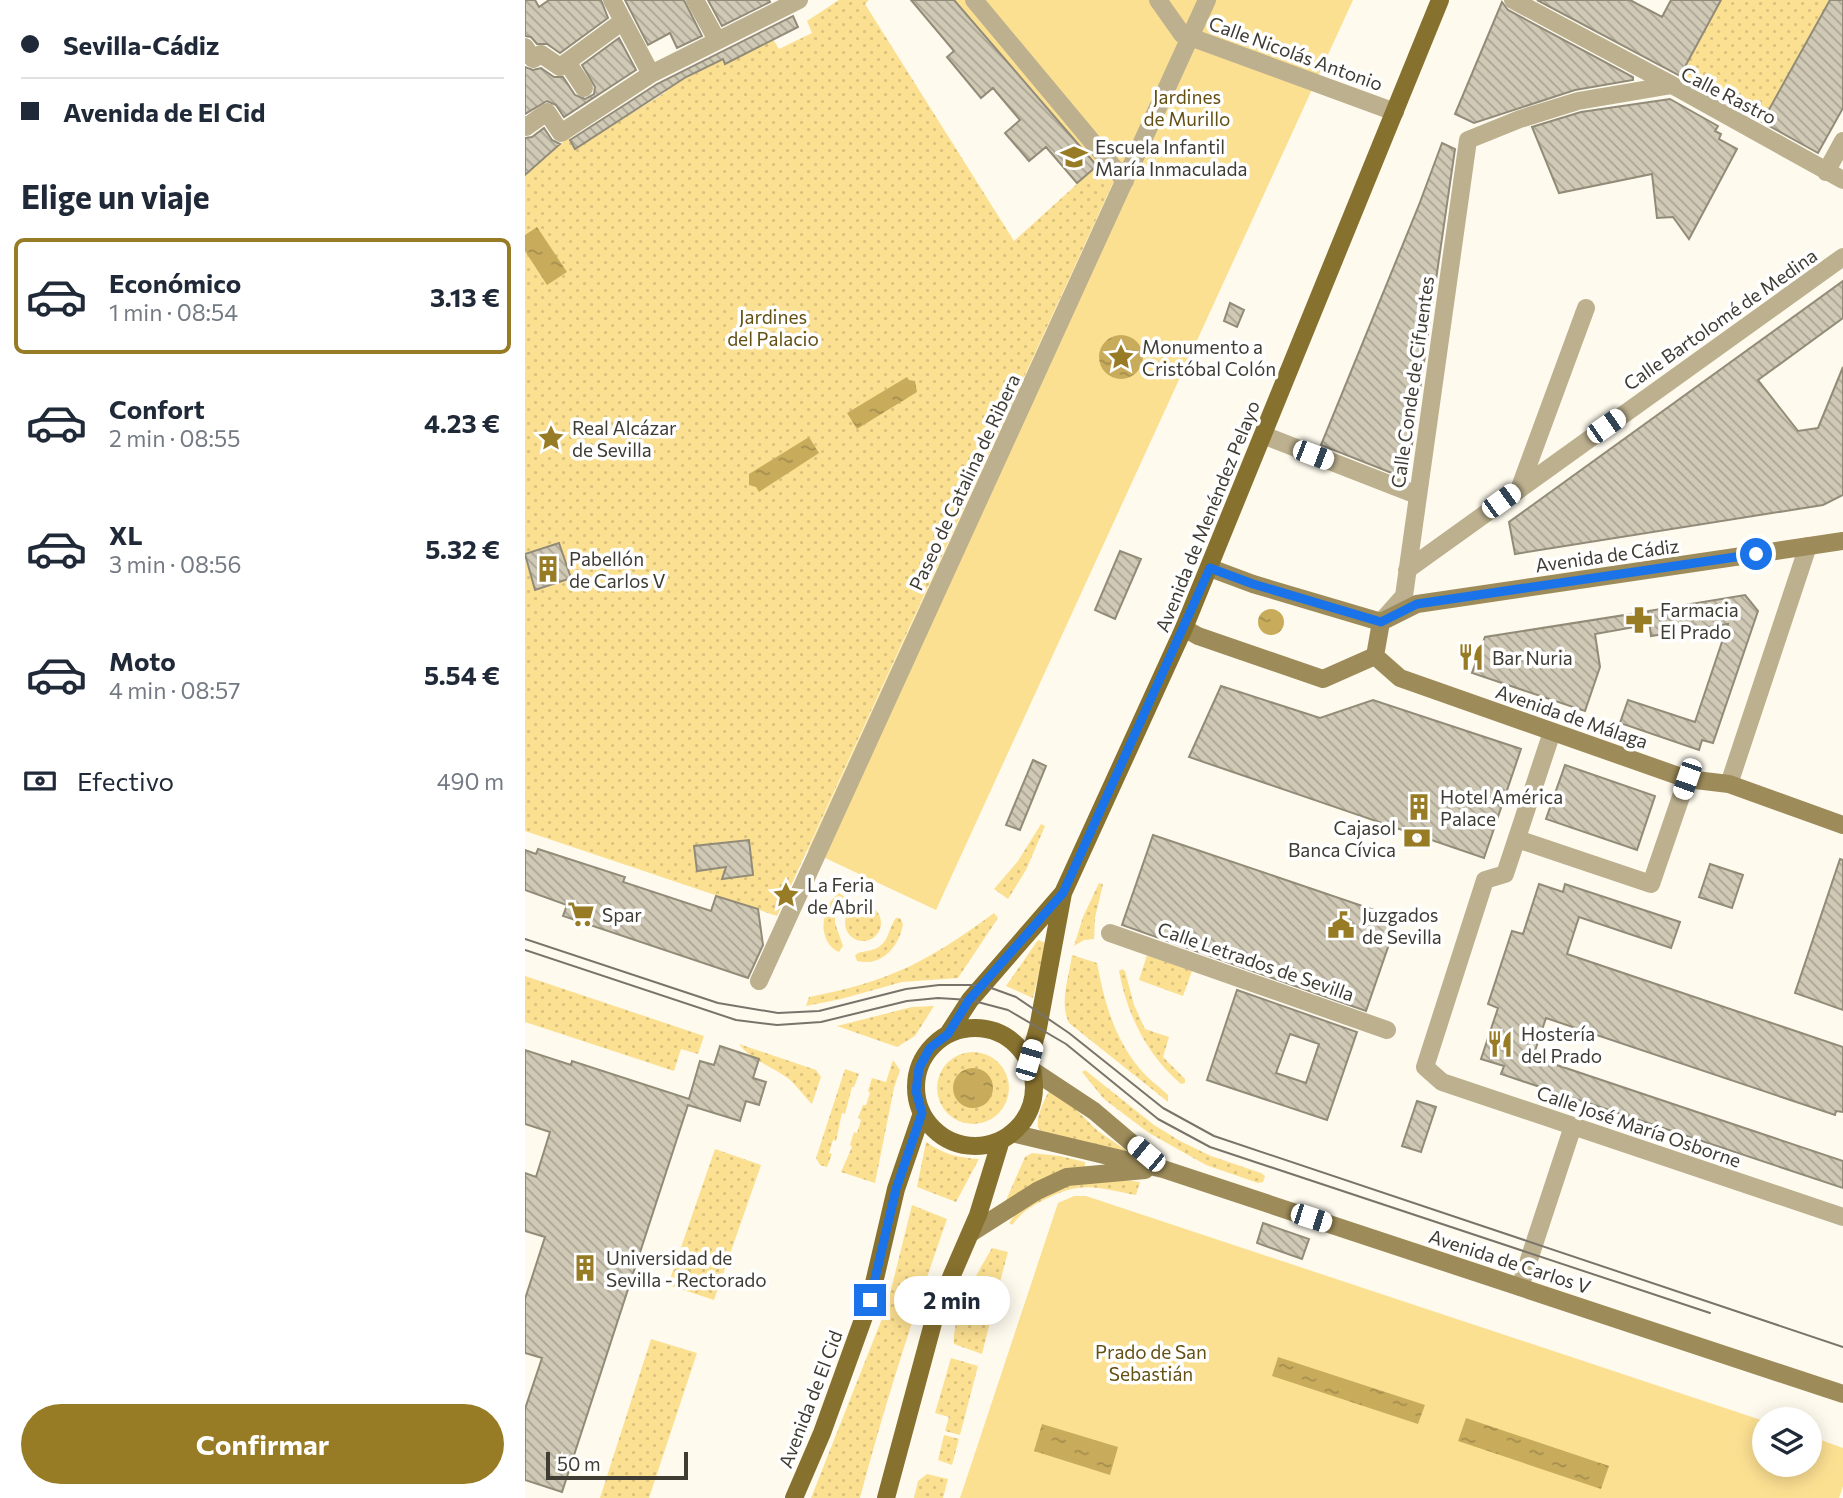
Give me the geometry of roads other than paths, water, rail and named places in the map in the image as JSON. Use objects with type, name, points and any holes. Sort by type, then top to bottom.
[{"type":"main road","name":"Avenida de Menéndez Pelayo","points":[[1063,893],[1210,568],[1440,0]]},
{"type":"main road","points":[[1007,1137],[979,1146],[956,1143],[936,1131],[922,1113],[916,1091],[919,1068],[930,1048],[948,1034],[969,1000],[1063,893]]},
{"type":"main road","points":[[886,1498],[936,1312],[971,1233],[1007,1137],[1028,1114],[1035,1090],[1031,1065],[1063,893]]},
{"type":"main road","points":[[948,1034],[971,1028],[994,1031],[1014,1042],[1031,1065]]},
{"type":"main road","name":"Avenida de El Cid","points":[[794,1498],[822,1433],[870,1300],[896,1189],[922,1113]]},
{"type":"street","points":[[612,0],[651,74]]},
{"type":"street","points":[[695,0],[716,40]]},
{"type":"street","points":[[525,125],[526,127],[547,112],[561,133],[651,74],[799,0]]},
{"type":"street","points":[[974,0],[1125,181]]},
{"type":"street","name":"Calle Nicolás Antonio","points":[[1158,0],[1182,34],[1395,112]]},
{"type":"street","name":"Paseo de Catalina de Ribera","points":[[759,981],[1207,0]]},
{"type":"street","points":[[1513,0],[1672,85]]},
{"type":"street","points":[[525,47],[533,59],[541,54],[559,67],[623,21]]},
{"type":"street","points":[[567,62],[584,88]]},
{"type":"street","name":"Calle Rastro","points":[[1468,140],[1520,119],[1578,101],[1672,85],[1843,180]]},
{"type":"street","name":"Calle Conde de Cifuentes","points":[[1381,622],[1403,596],[1468,140]]},
{"type":"street","points":[[1826,172],[1843,141]]},
{"type":"street","name":"Calle Bartolomé de Medina","points":[[1407,570],[1843,257]]},
{"type":"street","points":[[1520,487],[1586,307]]},
{"type":"street","points":[[1263,435],[1417,495]]},
{"type":"street","name":"Avenida de Cádiz","points":[[1381,622],[1417,604],[1843,541]]},
{"type":"street","points":[[1728,784],[1808,546]]},
{"type":"street","points":[[1184,628],[1198,636],[1323,679],[1375,656],[1381,622],[1253,584],[1210,568]]},
{"type":"street","name":"Avenida de Málaga","points":[[1375,656],[1399,678],[1687,779],[1728,784],[1843,825]]},
{"type":"street","points":[[1552,732],[1517,839],[1651,884],[1687,779]]},
{"type":"street","name":"Calle José María Osborne","points":[[1517,839],[1505,874],[1485,880],[1425,1067],[1442,1082],[1843,1217]]},
{"type":"street","name":"Calle Letrados de Sevilla","points":[[1110,933],[1387,1030]]},
{"type":"street","points":[[1031,1065],[1094,1111],[1163,1169]]},
{"type":"street","points":[[1520,1287],[1573,1126]]},
{"type":"street","name":"Avenida de Carlos V","points":[[1007,1137],[1163,1169],[1843,1394]]},
{"type":"street","points":[[971,1233],[1037,1191],[1067,1177],[1163,1169]]},
{"type":"water","points":[[537,227],[567,272],[547,285],[525,251],[525,235]]},
{"type":"water","points":[[1121,335],[1136,342],[1143,357],[1136,372],[1121,379],[1106,372],[1099,357],[1106,342]]},
{"type":"water","points":[[907,377],[915,381],[917,392],[857,429],[847,413]]},
{"type":"water","points":[[809,437],[819,453],[759,492],[756,487],[749,485],[749,474]]},
{"type":"water","points":[[1271,609],[1280,613],[1284,622],[1280,631],[1271,635],[1262,631],[1258,622],[1262,613]]},
{"type":"water","points":[[973,1068],[987,1074],[993,1088],[987,1102],[973,1108],[959,1102],[953,1088],[959,1074]]},
{"type":"water","points":[[1278,1357],[1425,1405],[1418,1424],[1272,1376]]},
{"type":"water","points":[[1466,1418],[1609,1466],[1601,1489],[1458,1441]]},
{"type":"water","points":[[1042,1424],[1118,1447],[1110,1475],[1034,1451]]},
{"type":"tram line","points":[[525,939],[718,1003],[778,1013],[819,1011],[906,989],[939,985],[983,985],[1016,997],[1069,1033],[1163,1108],[1214,1136],[1843,1347]]},
{"type":"tram line","points":[[525,950],[736,1020],[777,1025],[821,1022],[907,1001],[938,998],[970,1000],[1008,1010],[1066,1044],[1158,1119],[1210,1147],[1710,1313]]},
{"type":"place","name":"Escuela Infantil María Inmaculada","points":[[1074,157]]},
{"type":"place","name":"Monumento a Cristóbal Colón","points":[[1121,357]]},
{"type":"place","name":"Real Alcázar de Sevilla","points":[[551,438]]},
{"type":"place","name":"Pabellón de Carlos V","points":[[548,569]]},
{"type":"place","name":"Farmacia El Prado","points":[[1639,620]]},
{"type":"place","name":"Bar Nuria","points":[[1471,657]]},
{"type":"place","name":"Hotel América Palace","points":[[1419,807]]},
{"type":"place","name":"Cajasol Banca Cívica","points":[[1417,838]]},
{"type":"place","name":"La Feria de Abril","points":[[786,895]]},
{"type":"place","name":"Spar","points":[[581,914]]},
{"type":"place","name":"Juzgados de Sevilla","points":[[1341,925]]},
{"type":"place","name":"Hostería del Prado","points":[[1500,1044]]},
{"type":"place","name":"Universidad de Sevilla - Rectorado","points":[[585,1268]]},
{"type":"park label","name":"Jardines de Murillo","points":[[1187,107]]},
{"type":"park label","name":"Jardines del Palacio","points":[[773,327]]},
{"type":"park label","name":"Prado de San Sebastián","points":[[1151,1362]]}]
